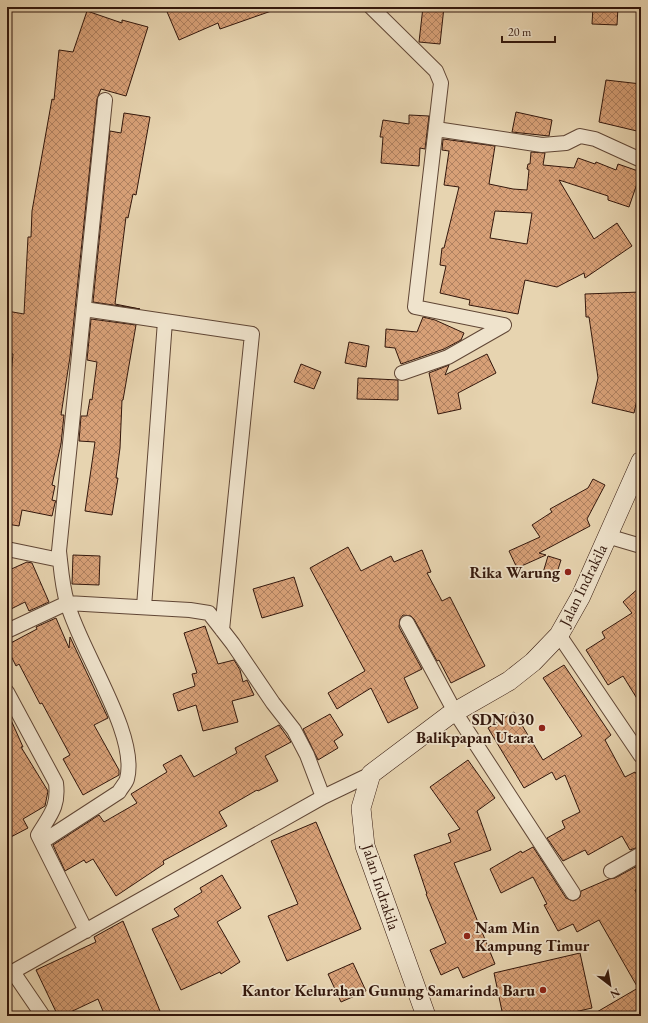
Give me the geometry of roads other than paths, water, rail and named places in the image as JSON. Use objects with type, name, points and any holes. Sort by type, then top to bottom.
[{"type":"street","points":[[371,7],[436,71],[441,83],[415,307],[504,325],[448,357],[402,373]]},
{"type":"street","points":[[42,842],[119,792],[127,779],[128,756],[114,708],[85,649],[67,603],[59,551],[106,100]]},
{"type":"street","points":[[436,129],[542,146],[566,143],[580,136],[595,139],[641,160]]},
{"type":"street","points":[[84,309],[252,334],[222,630]]},
{"type":"street","points":[[144,607],[165,321]]},
{"type":"street","name":"Jalan Indrakila","points":[[426,1016],[366,846],[361,808],[371,774],[455,712],[509,681],[533,662],[559,635],[581,596],[641,461]]},
{"type":"street","points":[[607,536],[641,546]]},
{"type":"street","points":[[7,549],[60,560]]},
{"type":"street","points":[[7,631],[67,603],[144,607],[209,613],[294,730],[307,755],[323,797]]},
{"type":"street","points":[[406,623],[455,712],[573,893]]},
{"type":"street","points":[[559,635],[641,756]]},
{"type":"street","points":[[7,692],[56,783],[58,797],[55,806],[38,835],[86,931]]},
{"type":"street","points":[[43,1016],[10,974],[323,797],[371,774]]},
{"type":"street","points":[[611,871],[641,854]]},
{"type":"place","name":"Rika Warung","points":[[568,572]]},
{"type":"place","name":"SDN 030 Balikpapan Utara","points":[[542,728]]},
{"type":"place","name":"Nam Min Kampung Timur","points":[[467,936]]},
{"type":"place","name":"Kantor Kelurahan Gunung Samarinda Baru","points":[[543,990]]}]
